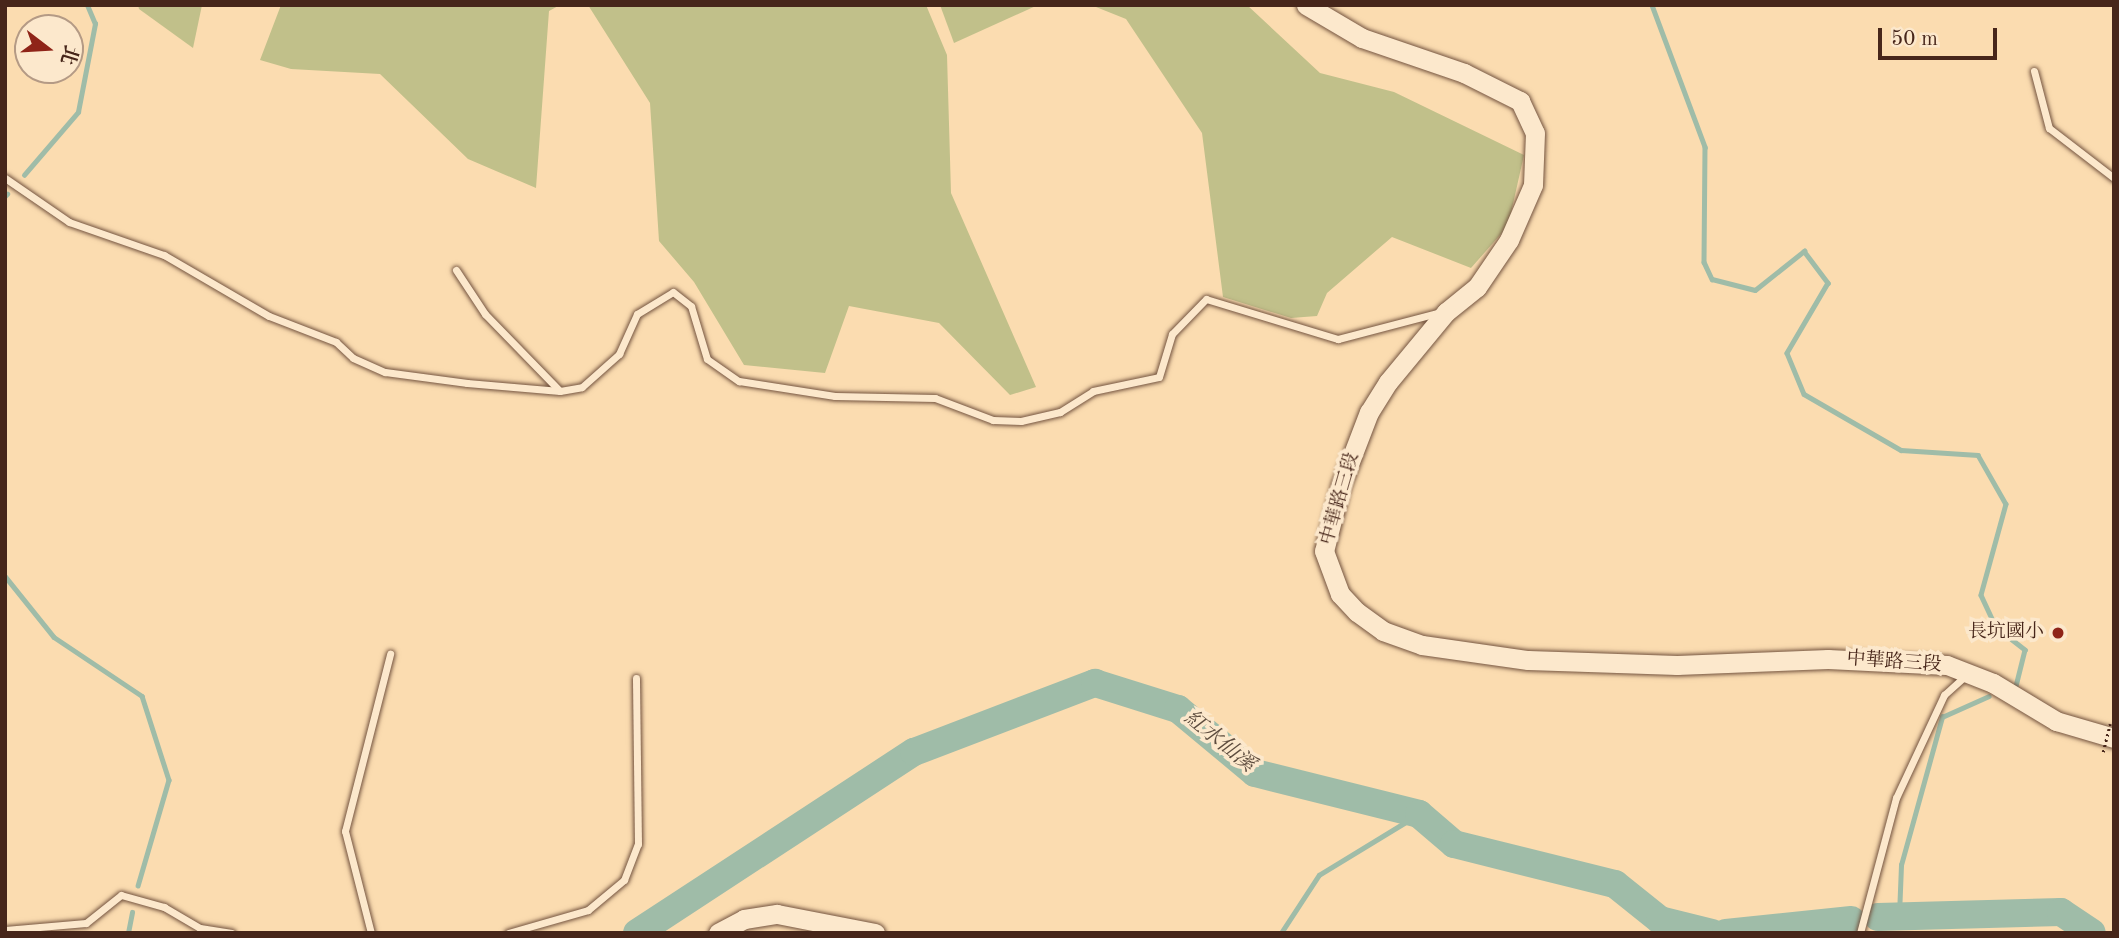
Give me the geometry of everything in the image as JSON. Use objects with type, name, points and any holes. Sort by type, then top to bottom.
[{"type":"main road","name":"中華路三段","points":[[1306,5],[1362,38],[1464,73],[1520,101],[1535,132],[1532,185],[1510,240],[1477,287],[1446,312],[1368,412],[1324,551],[1339,594],[1383,631],[1422,645],[1528,660],[1678,665],[1828,659],[1947,665],[1969,673],[2056,721],[2109,738]]},
{"type":"main road","points":[[718,933],[744,919],[777,914],[875,933]]},
{"type":"lane","points":[[2034,71],[2049,128],[2114,178]]},
{"type":"lane","points":[[5,178],[69,222],[163,255],[385,372],[560,391],[598,378],[619,354],[637,314],[673,292],[691,306],[707,359],[739,381],[835,396],[935,398],[993,420],[1021,421],[1060,412],[1093,391],[1159,377],[1172,334],[1206,299],[1338,339],[1446,312]]},
{"type":"lane","points":[[456,270],[485,314],[560,391]]},
{"type":"lane","points":[[371,933],[345,831],[390,654]]},
{"type":"lane","points":[[1860,933],[1915,752],[1944,695],[1969,673]]},
{"type":"lane","points":[[508,933],[588,910],[624,880],[638,844],[636,678]]},
{"type":"lane","points":[[5,930],[86,923],[121,895],[164,907],[200,928],[232,933]]},
{"type":"shaded area","points":[[138,5],[202,5],[193,48],[139,9]]},
{"type":"shaded area","points":[[281,5],[560,5],[549,11],[536,188],[468,159],[380,74],[291,69],[260,60]]},
{"type":"shaded area","points":[[588,5],[926,5],[947,55],[951,193],[1036,387],[1010,395],[939,323],[849,306],[825,373],[744,365],[694,282],[659,241],[650,103]]},
{"type":"shaded area","points":[[940,5],[1038,5],[954,43]]},
{"type":"shaded area","points":[[1091,5],[1247,5],[1320,73],[1394,92],[1524,155],[1508,226],[1471,268],[1392,237],[1327,293],[1317,316],[1291,318],[1223,297],[1202,133],[1126,19]]},
{"type":"waterway","points":[[24,175],[78,112],[95,24],[87,5]]},
{"type":"waterway","points":[[1652,5],[1705,147],[1704,262],[1712,279],[1755,290],[1804,251],[1828,283],[1787,353],[1804,394],[1901,450],[1978,455],[2006,504],[1981,595],[1996,627],[2025,650],[2016,685]]},
{"type":"waterway","points":[[5,576],[54,637],[142,696],[169,780],[138,886]]},
{"type":"waterway","name":"紅水仙溪","points":[[637,933],[914,752],[1095,683],[1178,709],[1255,773],[1419,814],[1454,844],[1615,884],[1660,920],[1712,933]]},
{"type":"waterway","points":[[1899,915],[1901,865],[1942,717],[1989,696]]},
{"type":"waterway","points":[[1281,933],[1319,875],[1419,814]]},
{"type":"waterway","points":[[128,933],[132,912]]},
{"type":"waterway","name":"紅水仙溪","points":[[1878,917],[2061,912],[2092,933]]},
{"type":"waterway","name":"紅水仙溪","points":[[1726,933],[1851,920]]},
{"type":"place","name":"長坑國小","points":[[2058,633]]}]
